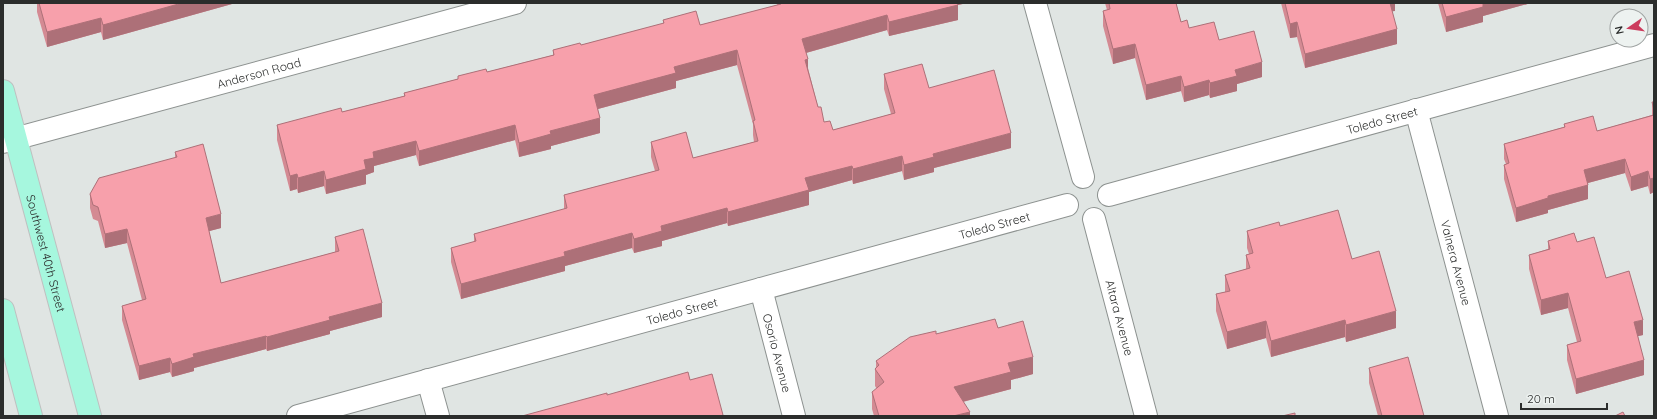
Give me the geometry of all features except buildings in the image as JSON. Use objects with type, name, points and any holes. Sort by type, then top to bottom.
[{"type":"main road","name":"Southwest 40th Street","points":[[3,91],[10,140],[90,416]]},
{"type":"main road","points":[[3,310],[31,416]]},
{"type":"street","name":"Anderson Road","points":[[10,140],[515,3]]},
{"type":"street","points":[[1035,3],[1083,177]]},
{"type":"street","name":"Toledo Street","points":[[1109,196],[1654,45]]},
{"type":"street","name":"Valnera Avenue","points":[[1416,110],[1497,416]]},
{"type":"street","points":[[1083,177],[1095,178],[1100,181],[1104,185],[1109,196],[1108,207],[1094,219],[1080,219],[1070,211],[1066,198],[1067,191],[1076,180],[1083,177]]},
{"type":"street","name":"Toledo Street","points":[[298,416],[1067,205]]},
{"type":"street","name":"Altara Avenue","points":[[1094,219],[1146,416]]},
{"type":"street","name":"Osorio Avenue","points":[[761,289],[794,416]]},
{"type":"street","points":[[428,380],[438,416]]}]
